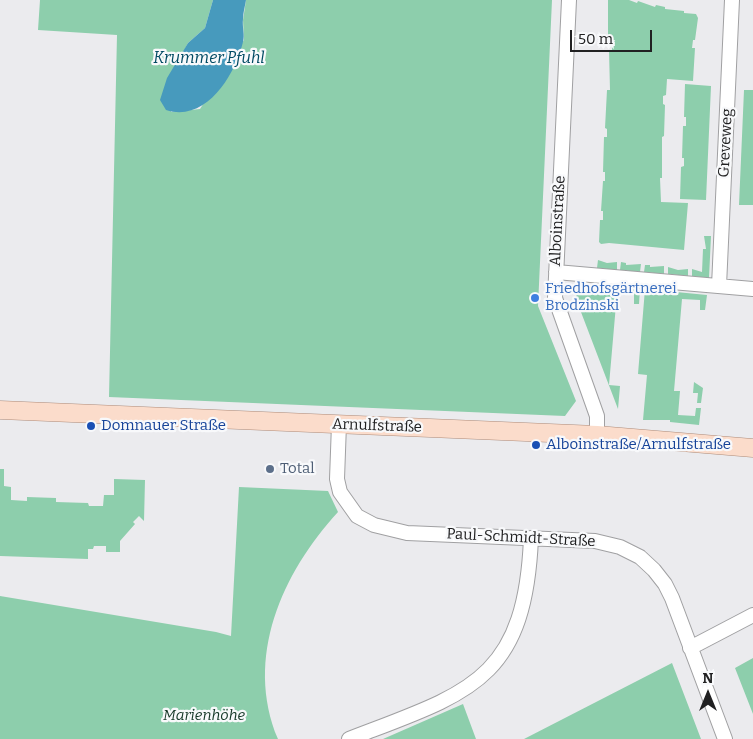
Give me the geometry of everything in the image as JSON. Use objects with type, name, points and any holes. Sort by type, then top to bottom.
[{"type":"main road","name":"Arnulfstraße","points":[[0,410],[597,435],[753,448]]},
{"type":"street","name":"Alboinstraße","points":[[569,0],[555,298],[597,416],[597,435]]},
{"type":"street","name":"Greveweg","points":[[719,286],[732,0]]},
{"type":"street","points":[[556,272],[753,289]]},
{"type":"street","name":"Paul-Schmidt-Straße","points":[[340,424],[338,479],[340,492],[348,506],[365,521],[385,529],[401,532],[594,541],[620,547],[640,556],[664,584],[725,739]]},
{"type":"street","points":[[349,739],[447,700],[466,689],[488,671],[507,646],[520,616],[528,588],[531,538]]},
{"type":"street","points":[[690,648],[753,615]]},
{"type":"green space","points":[[40,0],[213,0],[205,28],[188,43],[179,60],[171,112],[200,109],[244,40],[243,20],[246,0],[552,0],[538,306],[576,401],[565,416],[109,397],[117,35],[38,30]]},
{"type":"green space","points":[[608,0],[629,0],[637,3],[638,1],[655,7],[656,5],[665,7],[665,9],[696,14],[698,18],[692,48],[695,48],[693,81],[667,79],[666,95],[663,96],[663,104],[665,105],[664,136],[662,137],[662,178],[660,178],[661,202],[688,203],[684,250],[609,243],[601,244],[599,242],[600,220],[603,220],[603,211],[601,211],[603,181],[605,181],[605,172],[603,172],[604,137],[607,137],[607,129],[605,128],[607,90],[610,90],[609,50],[612,50],[612,43],[608,43]]},
{"type":"green space","points":[[685,84],[711,86],[706,200],[680,199],[681,167],[684,166],[684,158],[682,158],[683,126],[686,126],[686,117],[684,117]]},
{"type":"green space","points":[[744,90],[753,90],[753,205],[739,205]]},
{"type":"green space","points":[[704,236],[711,236],[709,278],[692,276],[692,269],[702,272],[703,249],[706,249]]},
{"type":"green space","points":[[598,260],[607,263],[617,262],[617,270],[597,268]]},
{"type":"green space","points":[[621,262],[626,263],[626,265],[641,264],[640,272],[620,270]]},
{"type":"green space","points":[[645,265],[650,265],[650,267],[664,266],[664,274],[644,272]]},
{"type":"green space","points":[[668,267],[678,270],[688,269],[688,276],[668,274]]},
{"type":"green space","points":[[601,285],[640,288],[639,304],[634,304],[634,294],[617,293],[609,385],[620,386],[618,409],[576,299],[577,289],[600,291]]},
{"type":"green space","points":[[645,289],[707,295],[705,310],[700,310],[700,300],[682,299],[674,391],[680,391],[678,415],[695,416],[696,408],[701,408],[699,425],[670,422],[670,420],[643,420],[647,375],[638,374]]},
{"type":"green space","points":[[694,382],[703,388],[701,403],[697,403],[698,393],[693,393]]},
{"type":"green space","points":[[0,469],[4,469],[4,486],[11,487],[11,500],[27,501],[27,497],[56,498],[56,502],[88,503],[89,506],[103,506],[104,495],[114,495],[114,479],[145,480],[144,521],[139,516],[133,522],[135,524],[120,541],[120,552],[106,552],[106,546],[94,546],[93,549],[88,549],[88,559],[0,556]]},
{"type":"green space","name":"Marienhöhe","points":[[239,487],[328,491],[338,512],[300,562],[285,589],[274,618],[267,648],[265,678],[269,708],[278,739],[0,739],[0,596],[231,636]]},
{"type":"green space","points":[[753,658],[753,714],[735,668]]},
{"type":"green space","points":[[672,663],[701,739],[524,739]]},
{"type":"green space","points":[[463,704],[476,739],[383,739]]},
{"type":"water","name":"Krummer Pfuhl","points":[[213,0],[246,0],[243,17],[244,39],[239,55],[226,81],[206,103],[194,110],[180,112],[166,110],[160,100],[167,78],[188,43],[205,28]]},
{"type":"place","name":"Friedhofsgärtnerei Brodzinski","points":[[535,298]]},
{"type":"place","name":"Domnauer Straße","points":[[91,426]]},
{"type":"place","name":"Alboinstraße/Arnulfstraße","points":[[536,445]]},
{"type":"place","name":"Total","points":[[270,469]]}]
